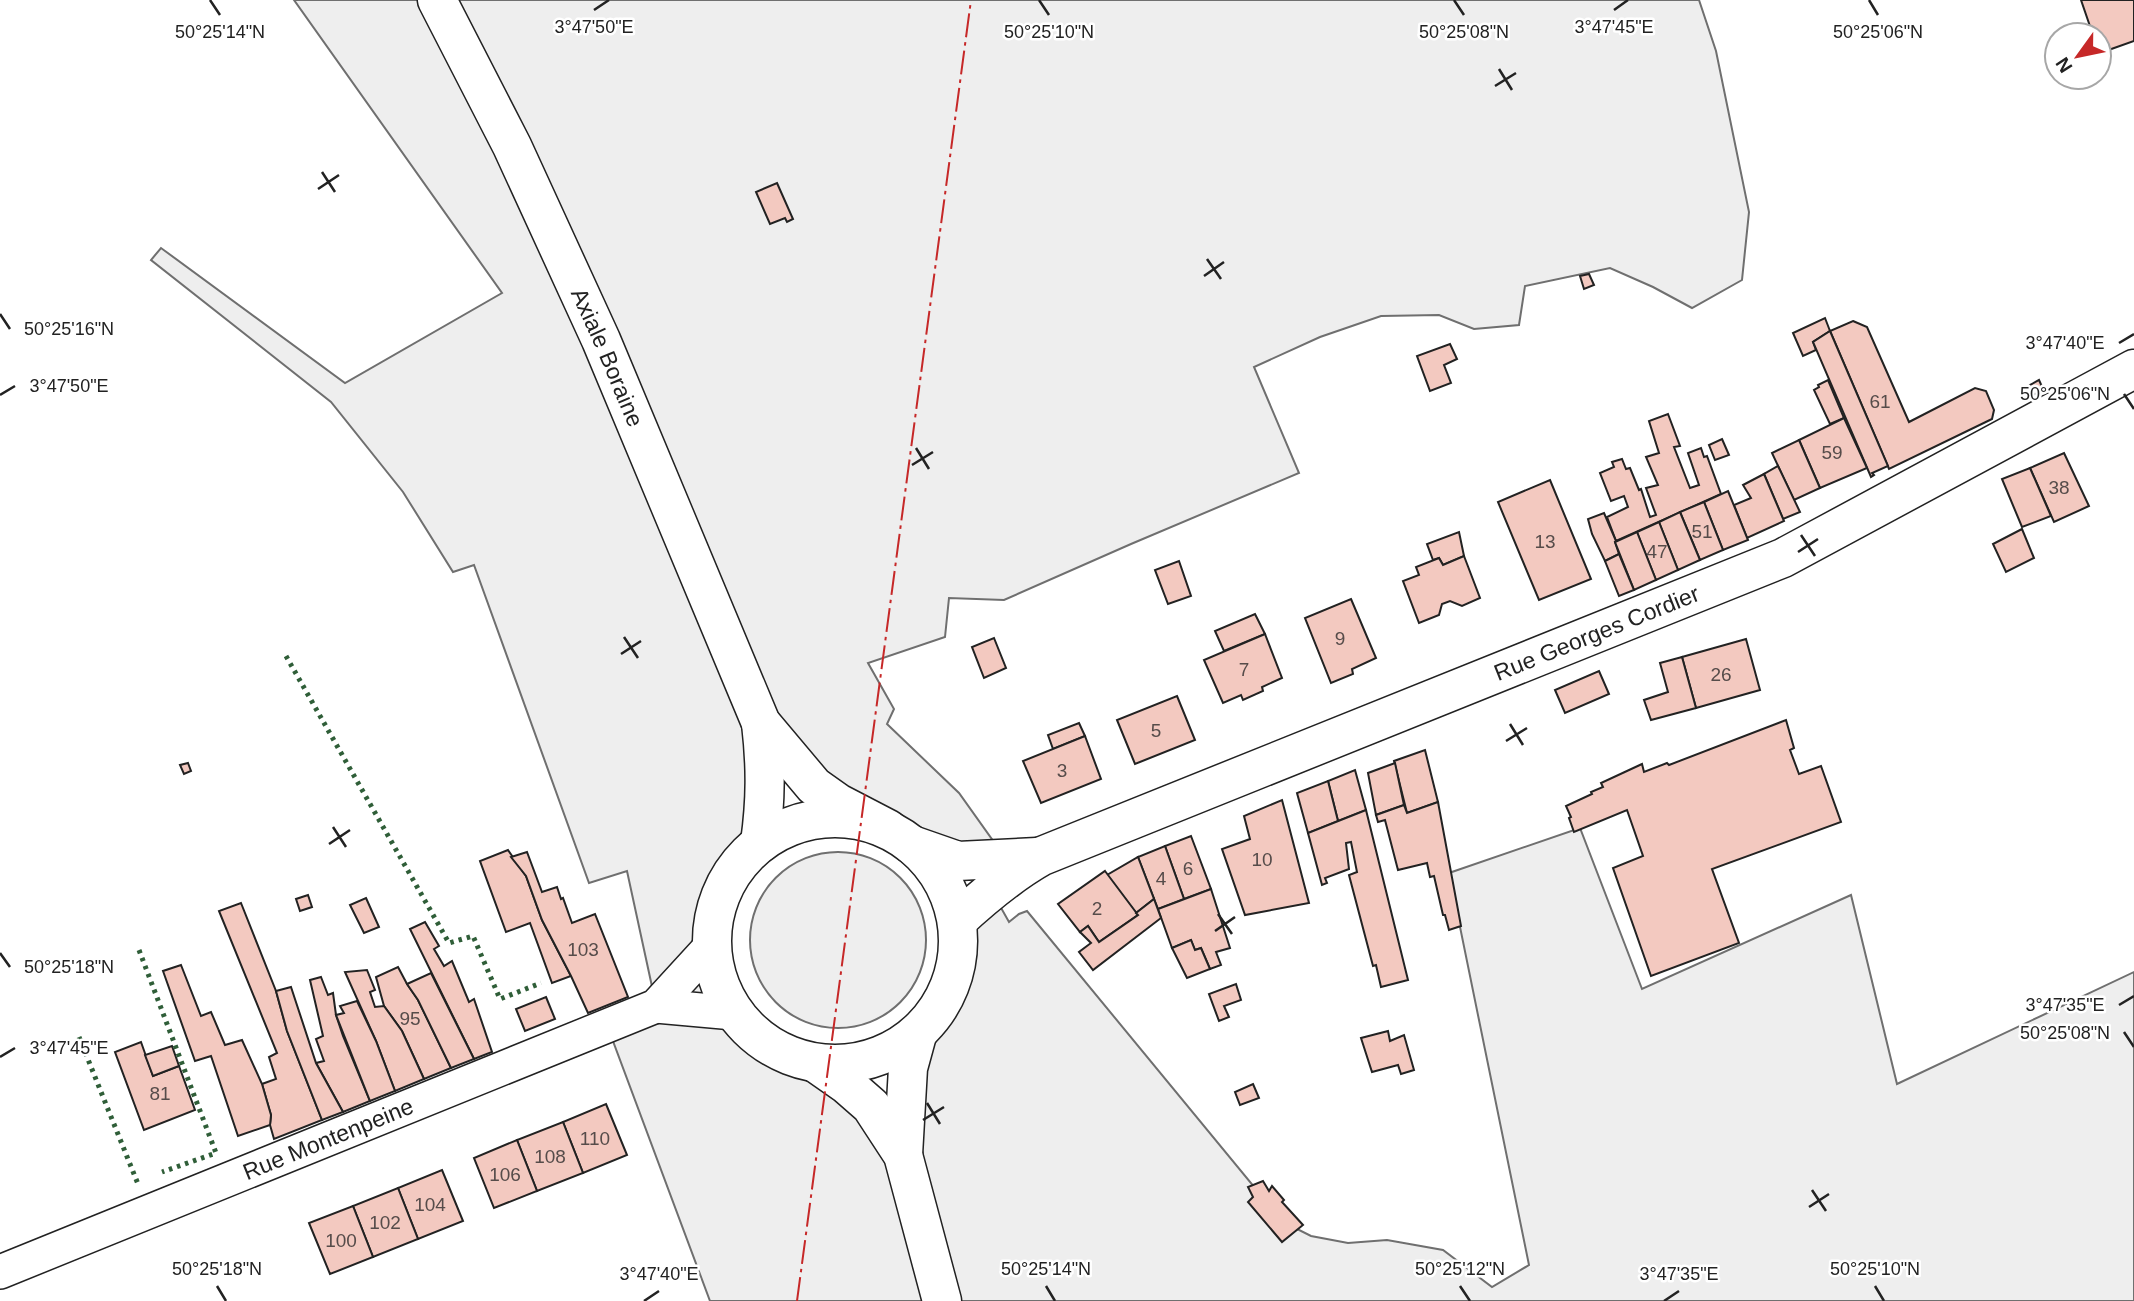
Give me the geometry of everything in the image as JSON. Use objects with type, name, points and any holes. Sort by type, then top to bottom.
[{"type":"main road","name":"Axiale Boraine","points":[[437,0],[512,146],[595,327],[761,723],[766,770],[765,809],[760,843]]},
{"type":"main road","name":"Rue Georges Cordier","points":[[957,921],[991,890],[1042,856],[1783,558],[2134,369]]},
{"type":"main road","name":"Axiale Boraine","points":[[761,723],[814,786],[838,803],[900,837]]},
{"type":"main road","points":[[822,818],[856,819],[900,837],[933,867],[948,892],[957,921],[958,952],[951,983],[937,1011],[917,1035],[887,1054],[864,1061],[853,1064],[817,1064],[785,1055],[757,1037],[734,1013],[718,982],[711,946],[716,906],[733,871],[760,843],[789,826],[822,818]]},
{"type":"main road","name":"Rue Georges Cordier","points":[[900,837],[958,861],[1042,856]]},
{"type":"main road","points":[[903,1155],[908,1068],[917,1035]]},
{"type":"main road","points":[[817,1064],[848,1085],[871,1106],[903,1155],[943,1301]]},
{"type":"street","name":"Rue Montenpeine","points":[[0,1272],[656,1006],[711,946]]},
{"type":"street","name":"Rue Montenpeine","points":[[656,1006],[734,1013]]},
{"type":"shaded area","points":[[294,0],[1699,0],[1716,51],[1749,212],[1742,280],[1692,308],[1610,268],[1525,286],[1519,325],[1474,329],[1439,315],[1381,316],[1320,337],[1254,367],[1299,473],[1004,600],[949,598],[945,637],[868,663],[894,709],[887,724],[959,793],[1006,859],[912,845],[763,724],[760,843],[733,871],[716,906],[711,945],[718,982],[734,1013],[757,1037],[785,1055],[817,1064],[902,1154],[917,1035],[937,1011],[951,983],[958,952],[957,921],[991,890],[1009,922],[1027,911],[1283,1222],[1311,1236],[1348,1243],[1387,1240],[1443,1250],[1492,1287],[1529,1265],[1449,873],[1580,828],[1642,989],[1851,895],[1897,1084],[2134,972],[2134,1301],[710,1301],[607,1025],[656,1005],[627,871],[589,883],[474,565],[453,572],[403,492],[331,402],[151,260],[161,248],[345,383],[502,293]]},
{"type":"shaded area","points":[[838,852],[872,859],[900,878],[919,906],[926,940],[919,974],[900,1002],[872,1021],[838,1028],[804,1021],[776,1002],[757,974],[750,940],[757,906],[776,878],[804,859]]},
{"type":"building","points":[[2081,0],[2134,0],[2134,41],[2113,48],[2113,21],[2088,21]]},
{"type":"building","points":[[777,183],[793,219],[787,222],[785,218],[770,224],[756,192]]},
{"type":"building","points":[[1589,274],[1594,285],[1584,289],[1580,276]]},
{"type":"building","points":[[1825,318],[1830,331],[1813,342],[1816,350],[1803,356],[1793,333]]},
{"type":"building","points":[[1853,321],[1867,327],[1909,422],[1975,388],[1986,391],[1994,410],[1992,419],[1889,469],[1830,331]]},
{"type":"building","points":[[1830,331],[1888,466],[1872,473],[1874,475],[1871,477],[1813,342]]},
{"type":"building","points":[[1450,344],[1457,359],[1444,365],[1451,383],[1430,391],[1417,356]]},
{"type":"building","points":[[1828,380],[1844,418],[1830,424],[1814,390]]},
{"type":"building","points":[[2039,380],[2043,389],[2034,395],[2030,385]]},
{"type":"building","points":[[1668,414],[1680,446],[1674,447],[1690,488],[1699,485],[1688,453],[1701,448],[1704,457],[1707,456],[1721,494],[1616,541],[1607,517],[1628,507],[1624,496],[1611,501],[1600,473],[1614,467],[1612,462],[1622,459],[1626,469],[1630,468],[1639,490],[1641,489],[1650,517],[1656,515],[1646,488],[1658,485],[1646,457],[1659,453],[1649,421]]},
{"type":"building","points":[[1844,418],[1867,468],[1820,488],[1799,440]]},
{"type":"building","points":[[1722,439],[1729,455],[1715,460],[1709,445]]},
{"type":"building","points":[[1799,440],[1820,488],[1794,500],[1772,453]]},
{"type":"building","points":[[2064,453],[2089,506],[2054,522],[2030,468]]},
{"type":"building","points":[[1778,466],[1800,512],[1783,519],[1764,474]]},
{"type":"building","points":[[2030,468],[2051,516],[2022,527],[2002,479]]},
{"type":"building","points":[[1764,474],[1784,521],[1747,538],[1734,505],[1751,498],[1743,485]]},
{"type":"building","points":[[1550,480],[1591,579],[1539,600],[1498,502]]},
{"type":"building","points":[[1728,491],[1748,540],[1723,550],[1704,502]]},
{"type":"building","points":[[1704,502],[1723,550],[1700,560],[1680,512]]},
{"type":"building","points":[[1680,512],[1700,560],[1678,570],[1659,522]]},
{"type":"building","points":[[1604,513],[1619,554],[1605,561],[1588,519]]},
{"type":"building","points":[[1659,522],[1678,570],[1656,580],[1637,532]]},
{"type":"building","points":[[2022,529],[2034,558],[2006,572],[1993,544]]},
{"type":"building","points":[[1459,532],[1464,556],[1443,565],[1439,558],[1433,560],[1427,544]]},
{"type":"building","points":[[1637,532],[1656,580],[1634,590],[1615,542]]},
{"type":"building","points":[[1619,554],[1634,590],[1619,596],[1605,561]]},
{"type":"building","points":[[1464,556],[1480,598],[1462,606],[1450,601],[1442,604],[1439,615],[1419,623],[1403,581],[1419,575],[1416,567],[1439,558],[1443,565]]},
{"type":"building","points":[[1179,561],[1191,596],[1168,604],[1155,570]]},
{"type":"building","points":[[1351,599],[1376,658],[1352,669],[1353,674],[1331,683],[1305,618]]},
{"type":"building","points":[[1255,614],[1265,634],[1224,651],[1215,631]]},
{"type":"building","points":[[1265,634],[1282,678],[1243,700],[1241,695],[1223,703],[1204,660]]},
{"type":"building","points":[[994,638],[1006,668],[984,678],[972,647]]},
{"type":"building","points":[[1746,639],[1760,690],[1696,708],[1682,657]]},
{"type":"building","points":[[1682,657],[1696,708],[1651,720],[1644,700],[1668,692],[1660,663]]},
{"type":"building","points":[[1599,671],[1609,694],[1565,713],[1555,690]]},
{"type":"building","points":[[1177,696],[1195,740],[1135,764],[1117,720]]},
{"type":"building","points":[[1786,720],[1794,748],[1790,750],[1799,774],[1821,766],[1841,822],[1712,869],[1739,943],[1651,976],[1613,868],[1643,856],[1627,810],[1574,832],[1566,806],[1603,787],[1601,783],[1642,764],[1644,772],[1667,763],[1669,765]]},
{"type":"building","points":[[1079,723],[1085,736],[1053,749],[1048,735]]},
{"type":"building","points":[[1085,736],[1101,779],[1041,803],[1023,761]]},
{"type":"building","points":[[1425,750],[1438,802],[1407,813],[1394,761]]},
{"type":"building","points":[[188,763],[191,771],[184,774],[180,765]]},
{"type":"building","points":[[1395,763],[1404,805],[1376,815],[1368,773]]},
{"type":"building","points":[[1355,770],[1366,810],[1338,821],[1328,781]]},
{"type":"building","points":[[1328,781],[1338,821],[1308,833],[1297,793]]},
{"type":"building","points":[[1282,800],[1309,903],[1245,915],[1222,849],[1250,839],[1244,816]]},
{"type":"building","points":[[1438,802],[1461,926],[1449,930],[1434,876],[1430,877],[1427,863],[1398,870],[1385,820],[1378,822],[1376,815],[1404,805],[1407,813]]},
{"type":"building","points":[[1366,810],[1408,980],[1381,987],[1349,875],[1357,872],[1351,842],[1346,843],[1349,869],[1325,878],[1327,883],[1322,885],[1308,833]]},
{"type":"building","points":[[1191,836],[1211,889],[1184,899],[1165,846]]},
{"type":"building","points":[[1165,846],[1184,899],[1158,909],[1138,857]]},
{"type":"building","points":[[508,850],[526,876],[542,920],[571,976],[552,983],[530,923],[506,932],[480,861]]},
{"type":"building","points":[[527,852],[542,892],[557,887],[572,923],[595,914],[628,997],[588,1013],[542,920],[526,876],[511,857]]},
{"type":"building","points":[[1138,857],[1154,899],[1136,913],[1107,875]]},
{"type":"building","points":[[1105,871],[1138,915],[1099,942],[1088,926],[1080,932],[1058,904]]},
{"type":"building","points":[[1211,889],[1230,948],[1216,952],[1221,965],[1210,969],[1201,948],[1195,950],[1191,940],[1172,948],[1158,909]]},
{"type":"building","points":[[308,895],[312,907],[300,911],[296,899]]},
{"type":"building","points":[[366,898],[379,927],[364,933],[350,905]]},
{"type":"building","points":[[1154,899],[1161,918],[1093,970],[1079,952],[1091,943],[1080,932],[1088,926],[1099,942],[1138,915],[1136,913]]},
{"type":"building","points":[[241,903],[322,1120],[274,1139],[270,1125],[271,1115],[262,1084],[276,1079],[269,1057],[277,1053],[219,911]]},
{"type":"building","points":[[425,922],[439,946],[434,949],[444,966],[452,961],[469,1002],[474,999],[492,1052],[474,1059],[410,929]]},
{"type":"building","points":[[1191,940],[1195,950],[1201,948],[1210,969],[1187,978],[1172,948]]},
{"type":"building","points":[[181,965],[201,1016],[211,1012],[225,1045],[242,1040],[262,1084],[271,1115],[270,1125],[238,1136],[211,1056],[195,1061],[163,971]]},
{"type":"building","points":[[398,967],[418,1000],[451,1068],[424,1079],[402,1031],[384,1006],[376,977]]},
{"type":"building","points":[[367,970],[375,990],[370,992],[375,1007],[384,1006],[402,1031],[424,1079],[395,1091],[345,972]]},
{"type":"building","points":[[431,973],[474,1059],[451,1068],[418,1000],[407,984]]},
{"type":"building","points":[[321,977],[328,995],[333,993],[343,1036],[370,1101],[343,1112],[316,1063],[324,1061],[316,1039],[323,1036],[310,980]]},
{"type":"building","points":[[1236,984],[1241,1000],[1224,1006],[1229,1017],[1219,1021],[1209,994]]},
{"type":"building","points":[[291,987],[316,1063],[343,1112],[322,1120],[287,1031],[276,991]]},
{"type":"building","points":[[546,997],[555,1019],[525,1031],[516,1009]]},
{"type":"building","points":[[357,1001],[395,1091],[370,1101],[336,1015],[344,1013],[340,1006]]},
{"type":"building","points":[[1388,1031],[1390,1041],[1404,1035],[1414,1070],[1401,1074],[1398,1065],[1372,1072],[1361,1038]]},
{"type":"building","points":[[141,1042],[153,1076],[179,1066],[195,1110],[144,1130],[115,1052]]},
{"type":"building","points":[[172,1046],[179,1066],[153,1076],[145,1055]]},
{"type":"building","points":[[1253,1084],[1259,1098],[1240,1105],[1235,1092]]},
{"type":"building","points":[[606,1104],[627,1155],[583,1173],[563,1122]]},
{"type":"building","points":[[563,1122],[583,1173],[537,1191],[517,1140]]},
{"type":"building","points":[[517,1140],[537,1191],[494,1208],[474,1158]]},
{"type":"building","points":[[442,1170],[463,1221],[418,1239],[398,1188]]},
{"type":"building","points":[[1263,1181],[1269,1191],[1272,1186],[1284,1200],[1282,1202],[1303,1225],[1282,1242],[1248,1202],[1253,1197],[1248,1187]]},
{"type":"building","points":[[398,1188],[418,1239],[373,1257],[353,1206]]},
{"type":"building","points":[[353,1206],[373,1257],[330,1274],[309,1223]]},
{"type":"hedge","points":[[286,656],[449,943],[473,936],[500,999],[541,983]]},
{"type":"hedge","points":[[139,950],[216,1153],[162,1172]]},
{"type":"hedge","points":[[79,1037],[138,1184]]},
{"type":"power","points":[[797,1301],[971,0]]}]
